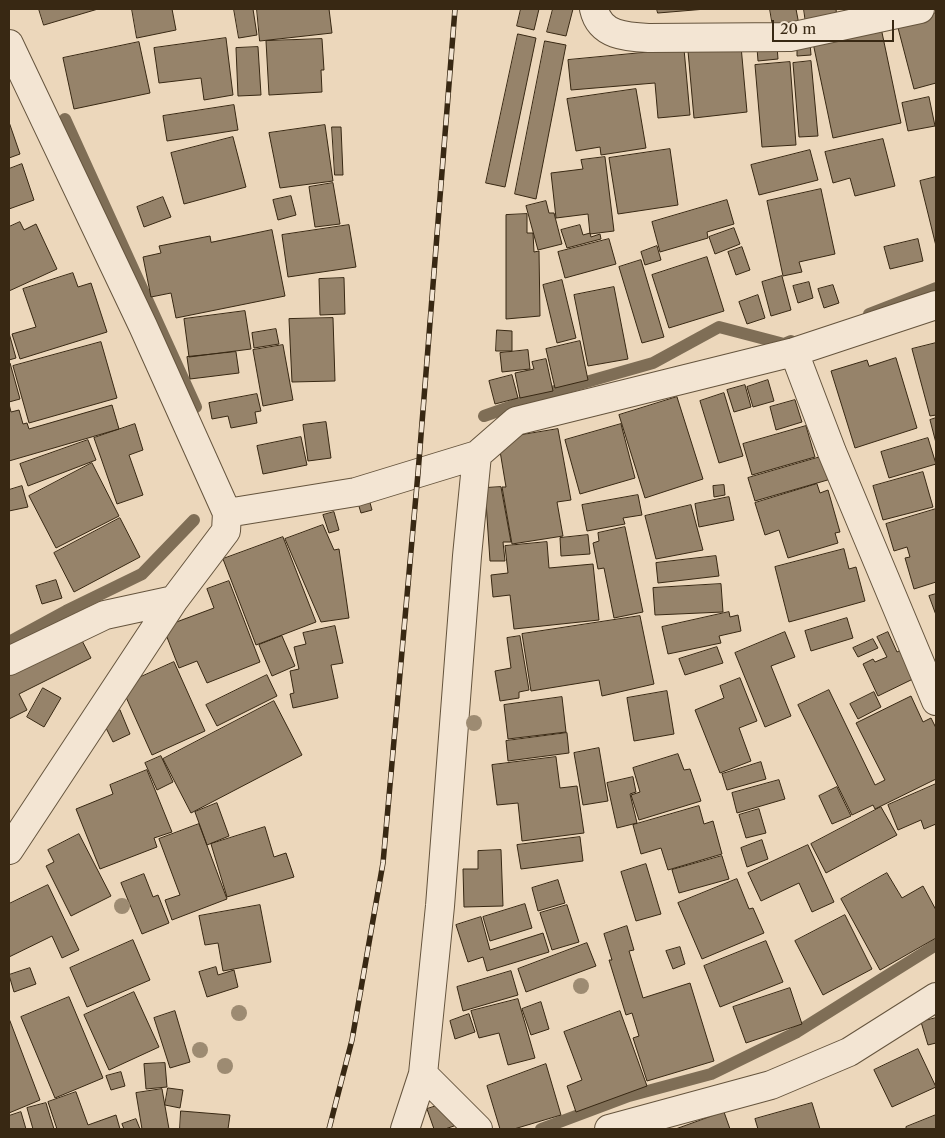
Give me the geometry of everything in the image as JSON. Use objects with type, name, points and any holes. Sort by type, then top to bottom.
[{"type":"street","points":[[594,9],[602,26],[611,32],[630,37],[649,38],[790,37],[920,9]]},
{"type":"street","points":[[9,44],[139,317],[227,513],[226,531],[174,600],[9,850]]},
{"type":"street","points":[[227,513],[356,492],[477,455],[516,421],[794,352],[936,305]]},
{"type":"street","points":[[794,352],[832,452],[930,672],[936,701]]},
{"type":"street","points":[[404,1129],[423,1074],[441,897],[467,556],[477,455]]},
{"type":"street","points":[[9,661],[105,615],[174,600]]},
{"type":"street","points":[[609,1129],[770,1085],[849,1052],[936,997]]},
{"type":"street","points":[[423,1074],[478,1129]]},
{"type":"building","points":[[39,9],[98,9],[44,25]]},
{"type":"building","points":[[132,9],[172,9],[176,30],[137,38]]},
{"type":"building","points":[[234,9],[253,9],[257,35],[239,38]]},
{"type":"building","points":[[257,9],[329,9],[332,33],[260,41]]},
{"type":"building","points":[[521,9],[539,9],[534,30],[517,26]]},
{"type":"building","points":[[553,9],[573,9],[566,36],[547,32]]},
{"type":"building","points":[[657,9],[706,9],[658,13]]},
{"type":"building","points":[[770,9],[796,9],[800,30],[774,33]]},
{"type":"building","points":[[804,9],[836,9],[837,19],[806,24]]},
{"type":"building","points":[[936,13],[936,83],[914,89],[897,24]]},
{"type":"building","points":[[880,23],[901,123],[833,138],[812,38]]},
{"type":"building","points":[[518,34],[536,38],[505,187],[486,183]]},
{"type":"building","points":[[226,38],[233,95],[204,100],[201,78],[159,83],[154,48]]},
{"type":"building","points":[[322,39],[324,70],[321,70],[322,92],[269,95],[266,41]]},
{"type":"building","points":[[545,41],[566,45],[536,199],[515,194]]},
{"type":"building","points":[[139,42],[150,93],[74,109],[63,58]]},
{"type":"building","points":[[810,43],[811,55],[797,56],[797,44]]},
{"type":"building","points":[[741,46],[747,112],[694,118],[688,51]]},
{"type":"building","points":[[777,46],[778,59],[758,61],[757,48]]},
{"type":"building","points":[[258,47],[261,95],[238,96],[236,48]]},
{"type":"building","points":[[684,49],[690,115],[658,118],[655,83],[571,90],[568,60]]},
{"type":"building","points":[[811,61],[818,136],[799,137],[793,63]]},
{"type":"building","points":[[790,62],[796,145],[762,147],[755,65]]},
{"type":"building","points":[[636,89],[646,148],[601,155],[600,147],[576,151],[567,99]]},
{"type":"building","points":[[929,97],[935,126],[908,131],[902,103]]},
{"type":"building","points":[[234,105],[238,130],[167,141],[163,116]]},
{"type":"building","points":[[9,122],[20,154],[9,158]]},
{"type":"building","points":[[325,125],[333,181],[280,188],[269,133]]},
{"type":"building","points":[[332,127],[341,127],[343,175],[335,175]]},
{"type":"building","points":[[233,137],[246,187],[184,204],[171,153]]},
{"type":"building","points":[[883,139],[895,186],[855,196],[850,178],[833,183],[825,152]]},
{"type":"building","points":[[670,149],[678,205],[618,214],[609,158]]},
{"type":"building","points":[[810,150],[818,180],[759,195],[751,165]]},
{"type":"building","points":[[605,157],[614,231],[590,234],[588,214],[556,218],[551,173],[583,169],[581,160]]},
{"type":"building","points":[[22,164],[34,200],[9,209],[9,169]]},
{"type":"building","points":[[936,177],[936,246],[920,181]]},
{"type":"building","points":[[333,183],[340,224],[315,227],[309,187]]},
{"type":"building","points":[[821,189],[835,254],[799,262],[802,272],[783,276],[767,201]]},
{"type":"building","points":[[291,196],[296,215],[278,220],[273,200]]},
{"type":"building","points":[[163,197],[171,217],[144,227],[137,207]]},
{"type":"building","points":[[727,200],[734,224],[707,232],[708,238],[660,252],[652,222]]},
{"type":"building","points":[[546,201],[549,213],[554,213],[562,244],[538,250],[526,206]]},
{"type":"building","points":[[527,214],[527,233],[533,233],[534,252],[539,251],[540,316],[506,319],[506,215]]},
{"type":"building","points":[[20,222],[24,230],[36,224],[57,269],[9,291],[9,227]]},
{"type":"building","points":[[349,225],[356,267],[288,277],[282,235]]},
{"type":"building","points":[[580,225],[583,235],[590,233],[591,237],[600,234],[601,239],[567,248],[561,230]]},
{"type":"building","points":[[734,228],[740,244],[715,254],[709,237]]},
{"type":"building","points":[[272,230],[285,296],[176,318],[171,293],[151,297],[143,257],[161,253],[159,246],[210,236],[211,242]]},
{"type":"building","points":[[609,239],[616,264],[565,278],[558,252]]},
{"type":"building","points":[[918,239],[923,261],[890,269],[884,247]]},
{"type":"building","points":[[657,246],[661,260],[645,265],[641,252]]},
{"type":"building","points":[[742,247],[750,270],[736,275],[728,252]]},
{"type":"building","points":[[707,257],[724,311],[669,328],[652,275]]},
{"type":"building","points":[[641,260],[664,337],[642,343],[619,267]]},
{"type":"building","points":[[73,273],[78,287],[91,283],[107,332],[20,359],[12,334],[36,327],[23,289]]},
{"type":"building","points":[[782,276],[791,310],[771,316],[762,282]]},
{"type":"building","points":[[344,278],[345,314],[320,315],[319,279]]},
{"type":"building","points":[[562,280],[576,338],[557,343],[543,285]]},
{"type":"building","points":[[809,282],[813,298],[798,303],[793,286]]},
{"type":"building","points":[[833,285],[839,303],[824,308],[818,289]]},
{"type":"building","points":[[614,287],[628,359],[588,366],[574,295]]},
{"type":"building","points":[[758,295],[765,318],[747,324],[739,302]]},
{"type":"building","points":[[245,311],[251,349],[189,357],[184,319]]},
{"type":"building","points":[[333,318],[335,381],[292,382],[289,319]]},
{"type":"building","points":[[276,329],[279,344],[254,348],[252,333]]},
{"type":"building","points":[[497,330],[512,331],[512,351],[496,351]]},
{"type":"building","points":[[9,333],[16,358],[9,360]]},
{"type":"building","points":[[580,341],[588,380],[555,388],[546,349]]},
{"type":"building","points":[[101,342],[117,398],[29,423],[13,366]]},
{"type":"building","points":[[936,343],[936,415],[930,416],[912,349]]},
{"type":"building","points":[[283,345],[293,400],[263,406],[253,350]]},
{"type":"building","points":[[528,350],[530,369],[502,372],[500,353]]},
{"type":"building","points":[[236,352],[239,373],[190,379],[187,357]]},
{"type":"building","points":[[896,358],[917,428],[855,448],[831,371],[867,360],[869,366]]},
{"type":"building","points":[[546,359],[553,391],[520,398],[515,373],[534,369],[532,362]]},
{"type":"building","points":[[9,363],[20,399],[9,402]]},
{"type":"building","points":[[512,375],[518,398],[495,404],[489,381]]},
{"type":"building","points":[[768,380],[774,401],[753,407],[747,387]]},
{"type":"building","points":[[745,385],[751,407],[734,412],[727,390]]},
{"type":"building","points":[[724,393],[743,456],[719,463],[700,401]]},
{"type":"building","points":[[257,394],[261,411],[255,412],[257,423],[231,428],[228,416],[212,419],[209,403]]},
{"type":"building","points":[[677,397],[703,479],[645,498],[619,415]]},
{"type":"building","points":[[795,400],[802,422],[776,430],[770,407]]},
{"type":"building","points":[[9,404],[11,412],[19,410],[23,424],[27,423],[29,429],[112,405],[119,429],[9,461]]},
{"type":"building","points":[[936,418],[936,443],[930,420]]},
{"type":"building","points":[[326,422],[331,458],[308,461],[303,425]]},
{"type":"building","points":[[135,424],[143,450],[129,455],[143,495],[117,504],[94,438]]},
{"type":"building","points":[[621,424],[635,478],[580,494],[565,440]]},
{"type":"building","points":[[806,426],[815,457],[752,475],[743,444]]},
{"type":"building","points":[[558,429],[571,500],[557,502],[563,536],[512,544],[502,487],[506,487],[498,439]]},
{"type":"building","points":[[301,437],[307,465],[263,474],[257,446]]},
{"type":"building","points":[[928,438],[936,464],[889,478],[881,452]]},
{"type":"building","points":[[88,440],[96,460],[28,486],[20,464]]},
{"type":"building","points":[[824,456],[831,479],[755,501],[748,478]]},
{"type":"building","points":[[92,463],[119,516],[56,548],[29,496]]},
{"type":"building","points":[[923,472],[933,507],[883,520],[873,486]]},
{"type":"building","points":[[817,484],[820,493],[828,490],[840,532],[835,533],[838,543],[788,558],[779,530],[765,535],[755,503]]},
{"type":"building","points":[[724,485],[725,495],[714,497],[713,486]]},
{"type":"building","points":[[22,486],[28,507],[9,511],[9,490]]},
{"type":"building","points":[[501,487],[511,542],[503,542],[505,561],[490,561],[485,488]]},
{"type":"building","points":[[638,495],[642,515],[623,518],[625,524],[587,531],[582,505]]},
{"type":"building","points":[[729,497],[734,520],[699,527],[695,504]]},
{"type":"building","points":[[369,499],[372,510],[361,513],[358,503]]},
{"type":"building","points":[[691,505],[703,550],[656,559],[645,516]]},
{"type":"building","points":[[936,509],[936,582],[914,589],[905,558],[910,557],[907,547],[894,551],[886,524]]},
{"type":"building","points":[[334,512],[339,530],[329,533],[323,515]]},
{"type":"building","points":[[120,518],[140,557],[74,592],[54,553]]},
{"type":"building","points":[[323,525],[334,550],[339,549],[349,618],[321,622],[285,539]]},
{"type":"building","points":[[625,527],[643,612],[614,618],[604,568],[598,569],[593,543],[599,541],[598,533]]},
{"type":"building","points":[[588,535],[590,554],[561,556],[560,538]]},
{"type":"building","points":[[283,537],[316,622],[256,645],[223,559]]},
{"type":"building","points":[[547,542],[549,568],[593,564],[599,620],[514,629],[510,595],[493,597],[491,575],[508,573],[505,546]]},
{"type":"building","points":[[844,549],[849,569],[856,567],[865,601],[789,622],[775,567]]},
{"type":"building","points":[[716,556],[719,576],[658,583],[656,563]]},
{"type":"building","points":[[56,580],[62,598],[42,604],[36,586]]},
{"type":"building","points":[[229,581],[260,662],[207,683],[197,661],[179,668],[163,627],[214,608],[207,589]]},
{"type":"building","points":[[721,584],[723,612],[655,615],[653,588]]},
{"type":"building","points":[[936,594],[936,615],[929,596]]},
{"type":"building","points":[[729,612],[730,617],[738,615],[741,631],[719,636],[721,643],[668,654],[662,627]]},
{"type":"building","points":[[640,616],[654,684],[602,696],[599,680],[531,691],[522,634]]},
{"type":"building","points":[[847,618],[853,638],[811,651],[805,631]]},
{"type":"building","points":[[335,626],[343,663],[331,665],[338,698],[293,708],[290,694],[294,693],[290,671],[299,669],[294,647],[306,644],[303,633]]},
{"type":"building","points":[[77,631],[91,658],[19,694],[27,710],[9,719],[9,665]]},
{"type":"building","points":[[785,632],[795,657],[771,666],[791,716],[765,727],[735,653]]},
{"type":"building","points":[[888,632],[897,652],[901,650],[915,678],[878,696],[863,664],[873,659],[875,662],[887,657],[877,637]]},
{"type":"building","points":[[282,636],[295,666],[272,676],[259,645]]},
{"type":"building","points":[[520,636],[529,690],[519,692],[519,698],[500,701],[495,671],[511,668],[507,638]]},
{"type":"building","points":[[873,639],[878,648],[858,657],[853,648]]},
{"type":"building","points":[[717,647],[723,663],[685,675],[679,659]]},
{"type":"building","points":[[174,662],[205,731],[152,755],[121,686]]},
{"type":"building","points":[[267,675],[277,696],[217,726],[206,705]]},
{"type":"building","points":[[740,678],[757,721],[739,728],[751,761],[720,773],[695,710],[724,698],[720,686]]},
{"type":"building","points":[[43,688],[61,698],[44,727],[27,717]]},
{"type":"building","points":[[829,690],[875,785],[885,780],[856,723],[911,696],[923,722],[931,718],[936,728],[936,779],[875,809],[873,805],[852,815],[798,705]]},
{"type":"building","points":[[667,691],[674,734],[634,741],[627,698]]},
{"type":"building","points":[[874,692],[881,707],[858,719],[850,704]]},
{"type":"building","points":[[562,697],[566,732],[508,739],[504,705]]},
{"type":"building","points":[[274,701],[302,755],[191,813],[163,759]]},
{"type":"building","points":[[120,710],[130,734],[113,742],[101,718]]},
{"type":"building","points":[[567,733],[569,753],[508,761],[506,741]]},
{"type":"building","points":[[599,748],[608,801],[583,805],[574,753]]},
{"type":"building","points":[[678,754],[684,770],[690,769],[701,801],[639,820],[631,795],[640,792],[633,768]]},
{"type":"building","points":[[161,756],[173,782],[157,790],[145,763]]},
{"type":"building","points":[[556,757],[560,788],[577,786],[584,833],[522,841],[518,803],[497,805],[492,765]]},
{"type":"building","points":[[761,762],[766,779],[727,790],[722,774]]},
{"type":"building","points":[[147,770],[172,832],[154,838],[157,847],[100,869],[76,809],[113,794],[110,785]]},
{"type":"building","points":[[633,777],[636,792],[630,794],[637,823],[617,828],[607,783]]},
{"type":"building","points":[[779,780],[785,799],[737,813],[732,793]]},
{"type":"building","points":[[936,784],[936,824],[924,829],[921,820],[898,830],[888,805]]},
{"type":"building","points":[[837,787],[851,816],[832,824],[819,796]]},
{"type":"building","points":[[217,803],[229,836],[207,845],[195,812]]},
{"type":"building","points":[[699,806],[704,824],[713,821],[722,854],[668,870],[661,848],[641,854],[633,825]]},
{"type":"building","points":[[881,807],[897,835],[826,873],[811,844]]},
{"type":"building","points":[[759,809],[766,833],[746,838],[739,815]]},
{"type":"building","points":[[199,824],[227,899],[172,920],[165,900],[180,895],[159,839]]},
{"type":"building","points":[[265,827],[274,857],[286,853],[294,877],[227,897],[211,844]]},
{"type":"building","points":[[79,834],[111,896],[71,916],[46,866],[54,862],[48,850]]},
{"type":"building","points":[[580,837],[583,861],[521,869],[517,845]]},
{"type":"building","points":[[762,840],[768,859],[747,867],[741,848]]},
{"type":"building","points":[[808,845],[834,902],[812,912],[799,883],[761,901],[748,873]]},
{"type":"building","points":[[501,850],[503,906],[464,907],[463,869],[478,869],[478,851]]},
{"type":"building","points":[[722,856],[729,879],[679,893],[672,870]]},
{"type":"building","points":[[646,864],[661,914],[636,921],[621,872]]},
{"type":"building","points":[[887,873],[902,898],[923,886],[936,910],[936,938],[880,970],[841,899]]},
{"type":"building","points":[[144,874],[153,897],[158,895],[169,923],[142,934],[121,883]]},
{"type":"building","points":[[737,879],[749,909],[753,908],[764,933],[702,959],[678,903]]},
{"type":"building","points":[[558,880],[565,903],[538,911],[532,888]]},
{"type":"building","points":[[48,885],[79,950],[62,958],[52,936],[9,957],[9,904]]},
{"type":"building","points":[[525,904],[532,928],[490,941],[483,917]]},
{"type":"building","points":[[260,905],[271,962],[223,971],[218,943],[205,945],[199,916]]},
{"type":"building","points":[[567,905],[579,942],[552,950],[540,913]]},
{"type":"building","points":[[845,915],[872,969],[823,995],[795,941]]},
{"type":"building","points":[[481,917],[490,950],[543,933],[549,952],[487,971],[483,957],[468,962],[456,925]]},
{"type":"building","points":[[627,926],[634,950],[629,951],[643,998],[690,983],[714,1061],[647,1081],[633,1038],[639,1036],[632,1013],[626,1015],[609,960],[612,960],[604,934]]},
{"type":"building","points":[[133,940],[150,980],[87,1007],[70,968]]},
{"type":"building","points":[[766,941],[783,982],[720,1007],[704,966]]},
{"type":"building","points":[[587,943],[596,966],[526,992],[518,969]]},
{"type":"building","points":[[680,947],[685,964],[673,969],[666,951]]},
{"type":"building","points":[[216,967],[218,975],[234,970],[238,987],[207,997],[199,972]]},
{"type":"building","points":[[30,968],[36,984],[14,992],[9,975]]},
{"type":"building","points":[[511,971],[518,995],[463,1011],[457,987]]},
{"type":"building","points":[[790,988],[802,1024],[746,1043],[733,1007]]},
{"type":"building","points":[[134,992],[159,1047],[109,1070],[84,1015]]},
{"type":"building","points":[[69,997],[103,1078],[55,1098],[21,1017]]},
{"type":"building","points":[[518,999],[535,1058],[508,1065],[499,1033],[479,1038],[471,1011]]},
{"type":"building","points":[[541,1002],[549,1029],[531,1035],[522,1009]]},
{"type":"building","points":[[175,1011],[190,1062],[170,1068],[154,1018]]},
{"type":"building","points":[[620,1011],[647,1086],[576,1112],[567,1086],[582,1080],[564,1032]]},
{"type":"building","points":[[469,1014],[475,1032],[455,1039],[450,1021]]},
{"type":"building","points":[[936,1018],[936,1043],[928,1045],[921,1022]]},
{"type":"building","points":[[9,1022],[40,1100],[9,1113]]},
{"type":"building","points":[[918,1049],[936,1087],[892,1107],[874,1070]]},
{"type":"building","points":[[165,1063],[167,1087],[146,1089],[144,1064]]},
{"type":"building","points":[[546,1064],[561,1115],[514,1129],[500,1129],[487,1086]]},
{"type":"building","points":[[121,1072],[125,1086],[111,1090],[106,1076]]},
{"type":"building","points":[[168,1088],[183,1090],[180,1108],[165,1105]]},
{"type":"building","points":[[162,1089],[169,1129],[142,1129],[136,1093]]},
{"type":"building","points":[[76,1092],[88,1125],[116,1115],[120,1129],[57,1129],[48,1102]]},
{"type":"building","points":[[46,1103],[54,1129],[33,1129],[27,1108]]},
{"type":"building","points":[[446,1103],[454,1126],[445,1129],[434,1129],[427,1109]]},
{"type":"building","points":[[812,1103],[820,1129],[758,1129],[755,1119]]},
{"type":"building","points":[[181,1111],[230,1115],[228,1129],[180,1129]]},
{"type":"building","points":[[21,1112],[26,1129],[9,1129],[9,1116]]},
{"type":"building","points":[[724,1112],[730,1129],[676,1129]]},
{"type":"building","points":[[936,1115],[936,1129],[906,1129],[906,1127]]},
{"type":"building","points":[[136,1119],[140,1129],[124,1129],[122,1124]]},
{"type":"waterway","points":[[65,119],[196,407]]},
{"type":"waterway","points":[[869,314],[936,288]]},
{"type":"waterway","points":[[484,416],[558,390],[653,363],[719,327],[784,344],[791,341]]},
{"type":"waterway","points":[[9,642],[66,611],[142,574],[194,520]]},
{"type":"waterway","points":[[541,1129],[629,1096],[711,1074],[797,1032],[936,945]]},
{"type":"railway","points":[[329,1129],[352,1040],[383,863],[418,473],[455,9]]}]
